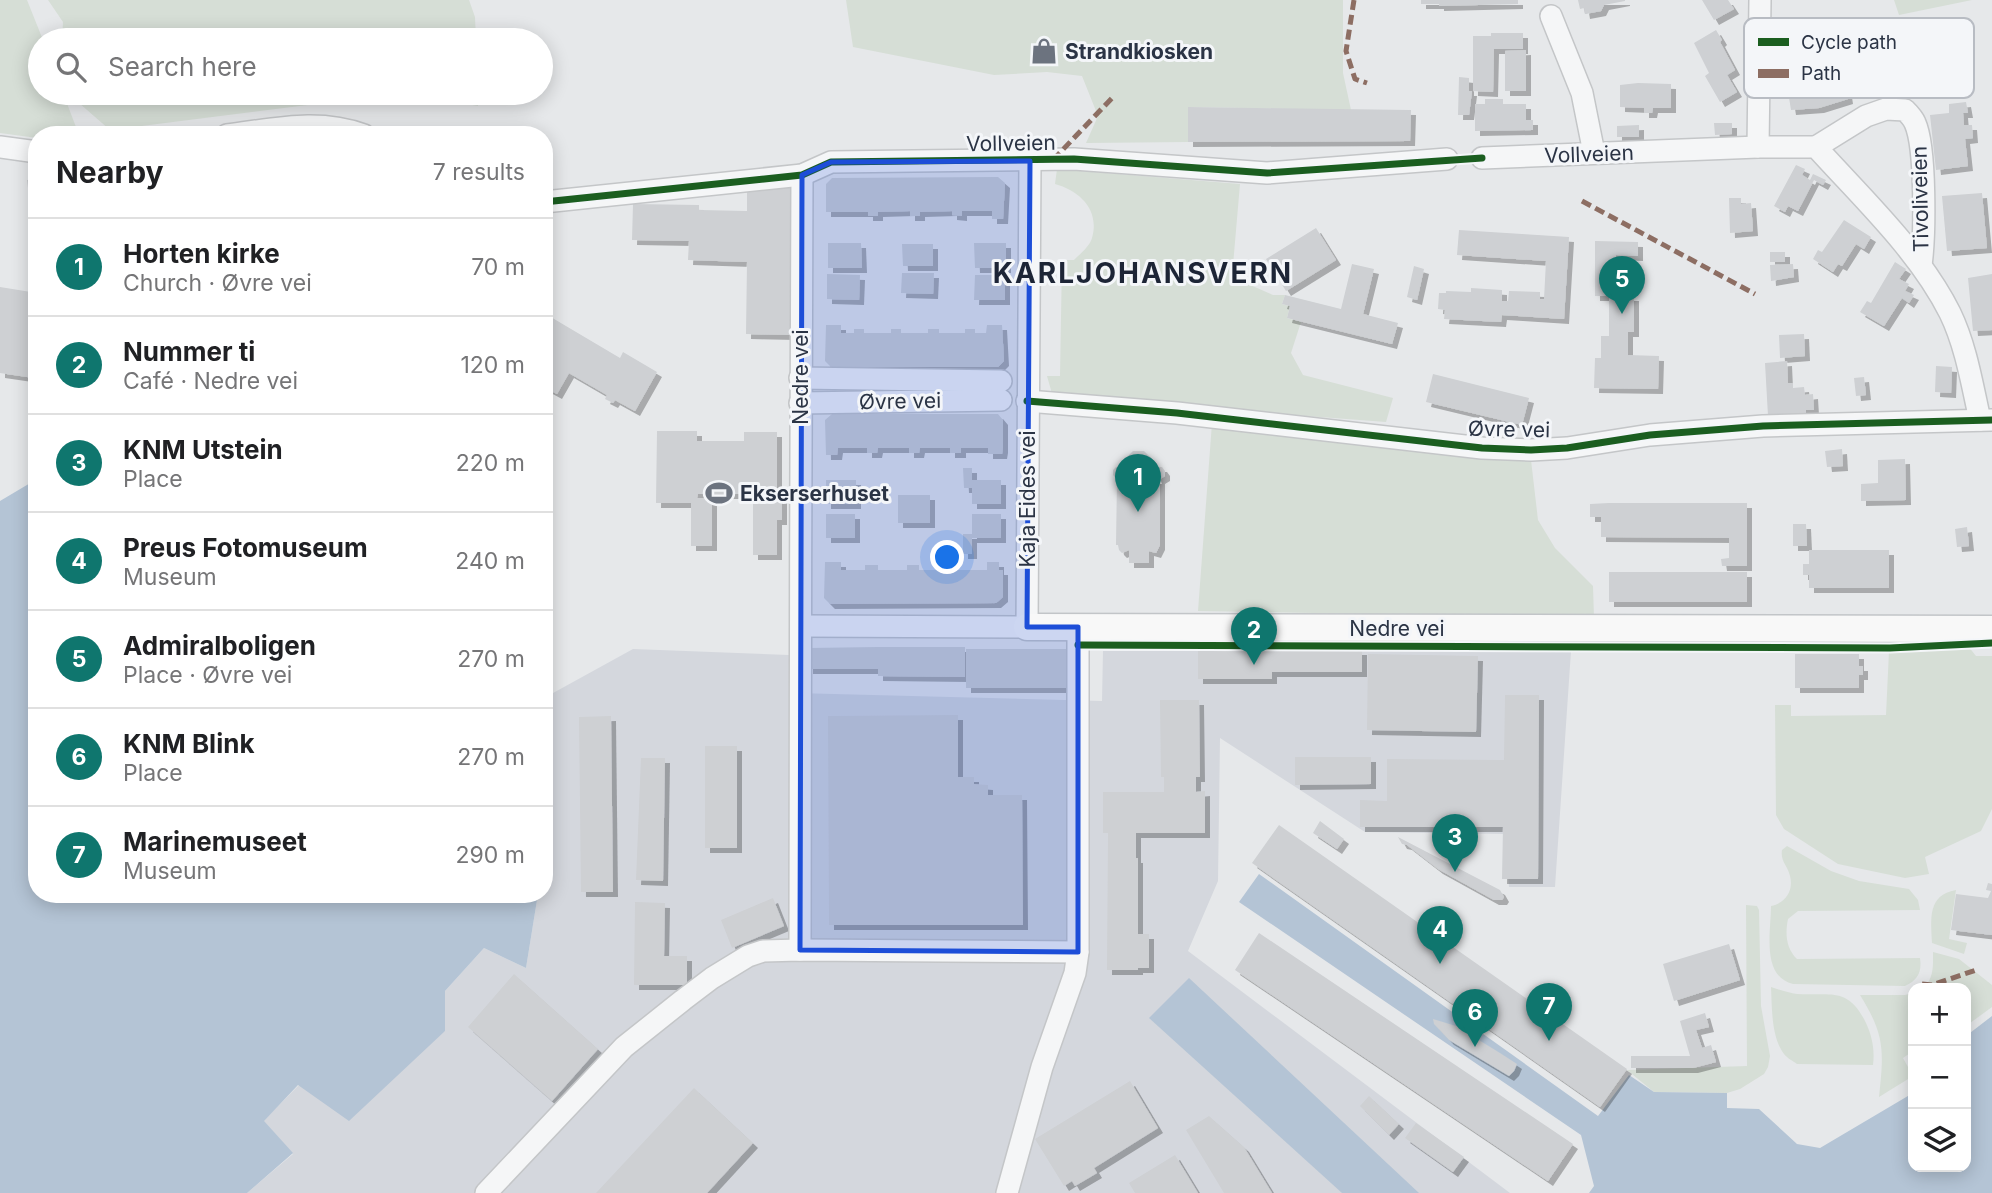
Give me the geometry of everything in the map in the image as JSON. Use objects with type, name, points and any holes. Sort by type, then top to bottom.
[{"type":"main road","name":"Nedre vei","points":[[1027,626],[1992,629]]},
{"type":"street","points":[[1760,0],[1760,18]]},
{"type":"street","points":[[1551,16],[1582,93],[1594,153]]},
{"type":"street","points":[[1759,98],[1758,147],[1816,147]]},
{"type":"street","name":"Tivoliveien","points":[[1922,265],[1924,242],[1920,141],[1915,120],[1905,110],[1886,109],[1866,116],[1816,147],[1922,265],[1954,324],[1986,420]]},
{"type":"street","points":[[311,126],[332,126]]},
{"type":"street","points":[[0,147],[28,151]]},
{"type":"street","name":"Vollveien","points":[[1482,158],[1758,147]]},
{"type":"street","name":"Vollveien","points":[[553,201],[802,175],[831,162],[1074,159],[1267,173],[1447,159]]},
{"type":"street","name":"Kaja Eides vei","points":[[1027,626],[1030,161]]},
{"type":"street","name":"Nedre vei","points":[[800,950],[802,175]]},
{"type":"street","name":"Øvre vei","points":[[800,378],[1001,390],[800,403]]},
{"type":"street","name":"Øvre vei","points":[[1027,401],[1177,413],[1482,449],[1531,450],[1567,448],[1650,435],[1763,426],[1986,420]]},
{"type":"street","name":"Nedre vei","points":[[802,626],[1027,626]]},
{"type":"street","points":[[1007,1193],[1035,1089],[1075,973],[1078,952],[1078,627]]},
{"type":"street","points":[[486,1193],[624,1047],[712,978],[748,956],[763,951],[800,950],[1078,952]]},
{"type":"highlighted area","points":[[1030,161],[1027,627],[1078,627],[1078,952],[800,950],[802,175],[831,162]]},
{"type":"shaded area","points":[[0,0],[27,0],[38,28],[28,28],[28,105],[68,105],[76,126],[28,126],[28,137],[0,133]]},
{"type":"shaded area","points":[[48,0],[469,0],[475,28],[63,28],[63,22]]},
{"type":"shaded area","points":[[846,0],[1343,0],[1343,73],[1351,110],[1188,107],[1188,142],[1086,143],[1098,116],[1082,76],[1047,72],[994,75],[853,47]]},
{"type":"shaded area","points":[[1894,0],[1972,0],[1899,15]]},
{"type":"shaded area","points":[[81,105],[308,105],[142,126],[105,126]]},
{"type":"shaded area","points":[[1057,169],[1240,184],[1232,277],[1273,295],[1285,295],[1282,304],[1290,306],[1287,318],[1301,322],[1291,353],[1303,375],[1393,398],[1386,422],[1053,397],[1047,376],[1060,376],[1062,260],[1074,260],[1082,253],[1091,241],[1094,228],[1086,203],[1072,191],[1055,184]]},
{"type":"shaded area","points":[[1212,423],[1480,459],[1531,460],[1538,520],[1555,548],[1593,586],[1594,618],[1198,611]]},
{"type":"shaded area","points":[[1968,646],[1976,656],[1992,656],[1992,809],[1981,831],[1925,857],[1929,874],[1905,878],[1838,864],[1784,829],[1776,815],[1775,705],[1791,705],[1791,716],[1886,715],[1889,651]]},
{"type":"shaded area","points":[[633,649],[789,655],[795,693],[1102,701],[1103,651],[1571,651],[1555,887],[1509,887],[1505,834],[1365,832],[1220,738],[1218,881],[1188,951],[1510,1193],[247,1193],[293,1154],[263,1121],[299,1085],[445,1031],[445,991],[484,948],[526,968],[537,903],[553,903],[553,693]]},
{"type":"shaded area","points":[[1787,846],[1831,871],[1859,881],[1909,889],[1918,900],[1920,910],[1798,911],[1788,919],[1787,930],[1787,940],[1797,959],[1920,958],[1920,971],[1916,978],[1905,986],[1793,984],[1783,979],[1776,972],[1770,952],[1771,906],[1784,899],[1791,887],[1782,850]]},
{"type":"shaded area","points":[[1956,890],[1949,939],[1967,943],[1964,954],[1932,943],[1935,903],[1940,897]]},
{"type":"shaded area","points":[[1746,905],[1757,906],[1759,910],[1761,1006],[1770,1056],[1768,1067],[1764,1074],[1740,1089],[1727,1093],[1654,1092],[1627,1070],[1747,1066]]},
{"type":"shaded area","points":[[1933,952],[1959,959],[1992,985],[1992,1007],[1971,1022],[1971,983],[1927,983],[1933,967]]},
{"type":"shaded area","points":[[1771,987],[1797,994],[1838,995],[1852,1003],[1870,1033],[1873,1065],[1797,1064],[1788,1058],[1774,1031]]},
{"type":"shaded area","points":[[1908,994],[1908,1054],[1903,1058],[1908,1067],[1908,1079],[1879,1097],[1881,1044],[1874,1021],[1860,995]]},
{"type":"water","points":[[28,484],[28,903],[537,903],[526,968],[484,948],[445,991],[445,1031],[349,1121],[298,1085],[264,1121],[293,1153],[247,1193],[0,1193],[0,501]]},
{"type":"water","points":[[1259,874],[1598,1116],[1629,1075],[1654,1092],[1727,1093],[1727,1108],[1759,1109],[1797,1144],[1820,1148],[1908,1096],[1908,1172],[1971,1172],[1971,1032],[1992,1016],[1992,1193],[1589,1193],[1594,1186],[1581,1135],[1239,902]]},
{"type":"water","points":[[1189,978],[1419,1193],[1342,1193],[1149,1018]]},
{"type":"building","points":[[1421,0],[1518,0],[1518,4],[1439,6],[1421,4]]},
{"type":"building","points":[[1578,0],[1625,1],[1604,5],[1601,11],[1585,14],[1584,8],[1580,9]]},
{"type":"building","points":[[1702,0],[1728,0],[1734,9],[1714,20]]},
{"type":"building","points":[[1716,30],[1735,70],[1727,75],[1737,92],[1720,102],[1705,76],[1709,73],[1694,43]]},
{"type":"building","points":[[1491,33],[1523,33],[1523,49],[1494,49],[1493,92],[1473,91],[1473,36],[1491,36]]},
{"type":"building","points":[[1526,50],[1526,91],[1505,91],[1505,51]]},
{"type":"building","points":[[1459,77],[1469,78],[1469,91],[1472,91],[1469,115],[1458,115]]},
{"type":"building","points":[[1671,84],[1671,108],[1653,108],[1652,113],[1644,113],[1644,108],[1620,107],[1620,85]]},
{"type":"building","points":[[1789,98],[1848,98],[1819,108],[1791,110]]},
{"type":"building","points":[[1485,99],[1503,99],[1503,104],[1526,104],[1526,120],[1533,120],[1533,130],[1475,131],[1475,104],[1485,104]]},
{"type":"building","points":[[1966,102],[1968,113],[1963,113],[1964,125],[1972,125],[1973,138],[1965,139],[1968,166],[1936,170],[1930,115],[1949,113],[1949,104]]},
{"type":"building","points":[[1188,107],[1411,110],[1410,141],[1188,142]]},
{"type":"building","points":[[1714,123],[1732,123],[1732,134],[1715,135]]},
{"type":"building","points":[[1639,125],[1639,137],[1617,137],[1617,126]]},
{"type":"building","points":[[1796,165],[1805,169],[1802,175],[1810,180],[1813,174],[1826,180],[1823,185],[1814,180],[1798,211],[1788,206],[1785,212],[1774,206]]},
{"type":"building","points":[[998,177],[1005,183],[1003,219],[992,219],[992,211],[962,211],[962,216],[952,215],[952,211],[920,212],[920,216],[910,216],[910,211],[878,212],[878,216],[868,216],[868,212],[826,212],[826,184],[832,178]]},
{"type":"building","points":[[747,187],[792,188],[791,335],[746,334],[747,262],[688,260],[689,241],[632,240],[633,204],[699,205],[699,210],[747,211]]},
{"type":"building","points":[[1982,193],[1987,248],[1947,251],[1942,196]]},
{"type":"building","points":[[1729,198],[1741,198],[1741,204],[1751,203],[1753,231],[1730,233]]},
{"type":"building","points":[[1844,220],[1871,237],[1864,249],[1856,244],[1842,266],[1838,264],[1833,272],[1813,259],[1818,250],[1822,252]]},
{"type":"building","points":[[1316,228],[1336,260],[1286,291],[1266,259]]},
{"type":"building","points":[[1459,230],[1569,237],[1564,319],[1502,315],[1501,322],[1444,319],[1445,310],[1438,309],[1439,293],[1446,291],[1471,292],[1471,288],[1502,290],[1502,301],[1508,301],[1509,291],[1540,292],[1540,299],[1544,299],[1546,261],[1457,255]]},
{"type":"building","points":[[1595,241],[1638,242],[1638,256],[1616,255],[1615,296],[1634,296],[1634,332],[1628,332],[1628,355],[1659,356],[1658,389],[1594,388],[1595,358],[1601,358],[1601,336],[1609,336],[1609,296],[1595,296]]},
{"type":"building","points":[[828,243],[861,243],[862,268],[828,268]]},
{"type":"building","points":[[974,243],[1006,243],[1006,268],[975,268]]},
{"type":"building","points":[[902,244],[933,244],[933,266],[903,266]]},
{"type":"building","points":[[1770,252],[1785,252],[1785,262],[1770,262]]},
{"type":"building","points":[[1895,262],[1906,269],[1899,279],[1909,284],[1905,291],[1914,295],[1909,303],[1902,298],[1884,326],[1860,312],[1867,301],[1871,303]]},
{"type":"building","points":[[1352,264],[1374,269],[1363,314],[1398,323],[1392,344],[1287,318],[1290,306],[1282,304],[1285,295],[1341,309]]},
{"type":"building","points":[[1793,264],[1794,277],[1771,281],[1770,265]]},
{"type":"building","points":[[1414,266],[1424,269],[1417,300],[1407,297]]},
{"type":"building","points":[[902,273],[934,273],[933,294],[901,293]]},
{"type":"building","points":[[827,274],[860,275],[859,300],[827,299]]},
{"type":"building","points":[[1992,274],[1992,330],[1973,331],[1968,278]]},
{"type":"building","points":[[975,275],[1005,275],[1005,300],[974,300]]},
{"type":"building","points":[[0,287],[28,292],[28,377],[0,373]]},
{"type":"building","points":[[553,318],[620,358],[623,352],[657,372],[635,411],[615,400],[613,403],[605,399],[607,395],[569,373],[557,394],[553,392]]},
{"type":"building","points":[[826,325],[841,325],[841,333],[854,333],[854,329],[864,329],[864,333],[891,333],[891,329],[901,329],[901,333],[928,333],[928,329],[939,329],[939,333],[965,333],[965,329],[975,329],[975,333],[986,333],[987,325],[1002,325],[1004,361],[998,367],[831,367],[825,361]]},
{"type":"building","points":[[1804,334],[1805,356],[1780,358],[1779,335]]},
{"type":"building","points":[[1787,361],[1788,383],[1793,383],[1793,388],[1804,387],[1805,395],[1813,394],[1814,410],[1768,416],[1765,363]]},
{"type":"building","points":[[1936,366],[1952,367],[1951,393],[1935,392]]},
{"type":"building","points":[[1433,374],[1529,398],[1522,425],[1426,402]]},
{"type":"building","points":[[1864,377],[1866,395],[1856,396],[1854,378]]},
{"type":"building","points":[[832,414],[998,414],[1003,420],[1002,454],[988,454],[988,448],[961,448],[961,453],[950,453],[950,448],[920,448],[919,453],[909,453],[909,448],[878,448],[877,453],[867,453],[867,448],[838,448],[837,455],[826,455],[825,420]]},
{"type":"building","name":"Ekserserhuset","points":[[657,431],[697,431],[697,441],[744,441],[744,432],[777,432],[777,492],[782,492],[782,520],[777,520],[777,555],[753,555],[753,494],[698,494],[697,498],[712,498],[712,546],[691,546],[691,503],[656,503]]},
{"type":"building","points":[[1842,449],[1843,466],[1827,467],[1825,451]]},
{"type":"building","points":[[1133,451],[1144,451],[1152,459],[1152,479],[1157,479],[1154,470],[1157,467],[1162,467],[1165,471],[1165,476],[1160,479],[1160,545],[1156,553],[1149,551],[1149,563],[1129,563],[1129,550],[1122,553],[1116,545],[1117,479],[1113,470],[1121,467],[1124,471],[1123,479],[1126,479],[1125,459]]},
{"type":"building","points":[[1905,459],[1906,500],[1861,501],[1861,484],[1878,483],[1878,460]]},
{"type":"building","points":[[963,468],[972,468],[972,480],[1001,480],[1001,504],[972,504],[972,488],[964,488]]},
{"type":"building","points":[[826,480],[856,480],[856,504],[826,504]]},
{"type":"building","points":[[898,495],[930,495],[930,523],[898,523]]},
{"type":"building","points":[[1747,503],[1747,566],[1722,566],[1721,559],[1729,558],[1729,538],[1601,537],[1601,517],[1590,517],[1590,504]]},
{"type":"building","points":[[826,514],[855,514],[855,538],[826,538]]},
{"type":"building","points":[[972,514],[1001,514],[1001,538],[972,538],[972,554],[963,554],[963,534],[972,534]]},
{"type":"building","points":[[1793,524],[1806,524],[1807,546],[1793,546]]},
{"type":"building","points":[[1967,527],[1969,546],[1957,547],[1955,529]]},
{"type":"building","points":[[1809,550],[1889,550],[1889,588],[1809,588],[1809,575],[1803,575],[1803,564],[1809,564]]},
{"type":"building","points":[[825,562],[841,562],[841,570],[865,570],[865,565],[878,565],[878,570],[907,570],[907,565],[919,565],[919,570],[987,570],[987,562],[999,562],[999,570],[1003,570],[1003,597],[996,603],[830,604],[824,598]]},
{"type":"building","points":[[1609,572],[1747,572],[1747,602],[1609,602]]},
{"type":"building","points":[[965,647],[965,677],[878,676],[878,669],[808,669],[808,648]]},
{"type":"building","points":[[966,649],[1067,649],[1067,688],[966,688]]},
{"type":"building","points":[[1198,650],[1362,650],[1362,672],[1272,672],[1272,679],[1198,679]]},
{"type":"building","points":[[1368,654],[1478,656],[1476,732],[1367,730]]},
{"type":"building","points":[[1795,654],[1859,654],[1859,666],[1863,666],[1863,675],[1859,675],[1859,688],[1795,688]]},
{"type":"building","points":[[1505,695],[1539,695],[1538,879],[1502,879],[1503,827],[1360,827],[1360,800],[1387,801],[1387,759],[1504,760]]},
{"type":"building","points":[[1160,700],[1199,700],[1200,777],[1196,777],[1196,792],[1205,791],[1205,833],[1136,833],[1138,934],[1149,934],[1149,968],[1107,970],[1108,833],[1103,833],[1103,792],[1164,792],[1164,777],[1161,777]]},
{"type":"building","points":[[958,715],[958,777],[974,777],[974,784],[988,785],[988,795],[1022,795],[1023,925],[829,925],[828,716]]},
{"type":"building","points":[[611,716],[613,892],[581,892],[579,717]]},
{"type":"building","points":[[705,746],[737,746],[737,848],[705,848]]},
{"type":"building","points":[[1295,757],[1371,757],[1371,784],[1295,785]]},
{"type":"building","points":[[641,758],[665,758],[663,881],[636,880]]},
{"type":"building","points":[[1320,821],[1344,839],[1337,849],[1313,833]]},
{"type":"building","points":[[1279,825],[1627,1069],[1600,1107],[1252,863]]},
{"type":"building","points":[[1398,837],[1500,890],[1504,897],[1502,900],[1494,900],[1438,869],[1402,844]]},
{"type":"building","points":[[1988,883],[1992,884],[1992,935],[1951,930],[1956,894],[1988,898],[1991,891],[1986,890]]},
{"type":"building","points":[[773,898],[784,926],[732,948],[721,920]]},
{"type":"building","points":[[635,902],[665,903],[664,956],[687,956],[687,985],[634,985]]},
{"type":"building","points":[[1259,933],[1573,1144],[1548,1181],[1235,970]]},
{"type":"building","points":[[1729,944],[1740,980],[1674,1001],[1663,964]]},
{"type":"building","points":[[514,974],[598,1049],[552,1101],[468,1027]]},
{"type":"building","points":[[1705,1013],[1709,1027],[1696,1030],[1702,1048],[1711,1045],[1716,1062],[1693,1068],[1631,1068],[1631,1056],[1690,1056],[1680,1021]]},
{"type":"building","points":[[1433,1019],[1456,1026],[1500,1053],[1517,1064],[1514,1071],[1509,1076],[1449,1040],[1434,1024]]},
{"type":"building","points":[[1130,1081],[1158,1128],[1094,1168],[1097,1173],[1075,1186],[1072,1181],[1064,1186],[1035,1139]]},
{"type":"building","points":[[694,1088],[753,1143],[707,1193],[596,1193]]},
{"type":"building","points":[[1369,1096],[1399,1124],[1389,1135],[1360,1106]]},
{"type":"building","points":[[1209,1116],[1244,1147],[1272,1193],[1224,1193],[1186,1130]]},
{"type":"building","points":[[1416,1123],[1464,1157],[1453,1172],[1405,1138]]},
{"type":"building","points":[[1175,1155],[1198,1193],[1135,1193],[1129,1183]]},
{"type":"marked path","points":[[1354,0],[1346,51],[1355,79],[1367,83]]},
{"type":"marked path","points":[[1053,160],[1113,97]]},
{"type":"marked path","points":[[1582,201],[1755,294]]},
{"type":"marked path","points":[[1938,983],[1979,969]]},
{"type":"cycle path","points":[[553,201],[802,175],[831,162],[1074,159],[1267,173],[1482,158]]},
{"type":"cycle path","points":[[1027,401],[1177,413],[1482,448],[1531,450],[1567,448],[1650,435],[1763,426],[1992,420]]},
{"type":"cycle path","points":[[1078,645],[1890,648],[1992,643]]},
{"type":"place","name":"Strandkiosken","points":[[1044,51]]},
{"type":"place","name":"Admiralboligen","points":[[1622,314]]},
{"type":"place","name":"Ekserserhuset","points":[[719,493]]},
{"type":"place","name":"Horten kirke","points":[[1138,512]]},
{"type":"place","name":"Nummer ti","points":[[1254,665]]},
{"type":"place","name":"KNM Utstein","points":[[1455,872]]},
{"type":"place","name":"Preus Fotomuseum","points":[[1440,964]]},
{"type":"place","name":"Marinemuseet","points":[[1549,1041]]},
{"type":"place","name":"KNM Blink","points":[[1475,1047]]},
{"type":"district","name":"KARLJOHANSVERN","points":[[1143,273]]}]
